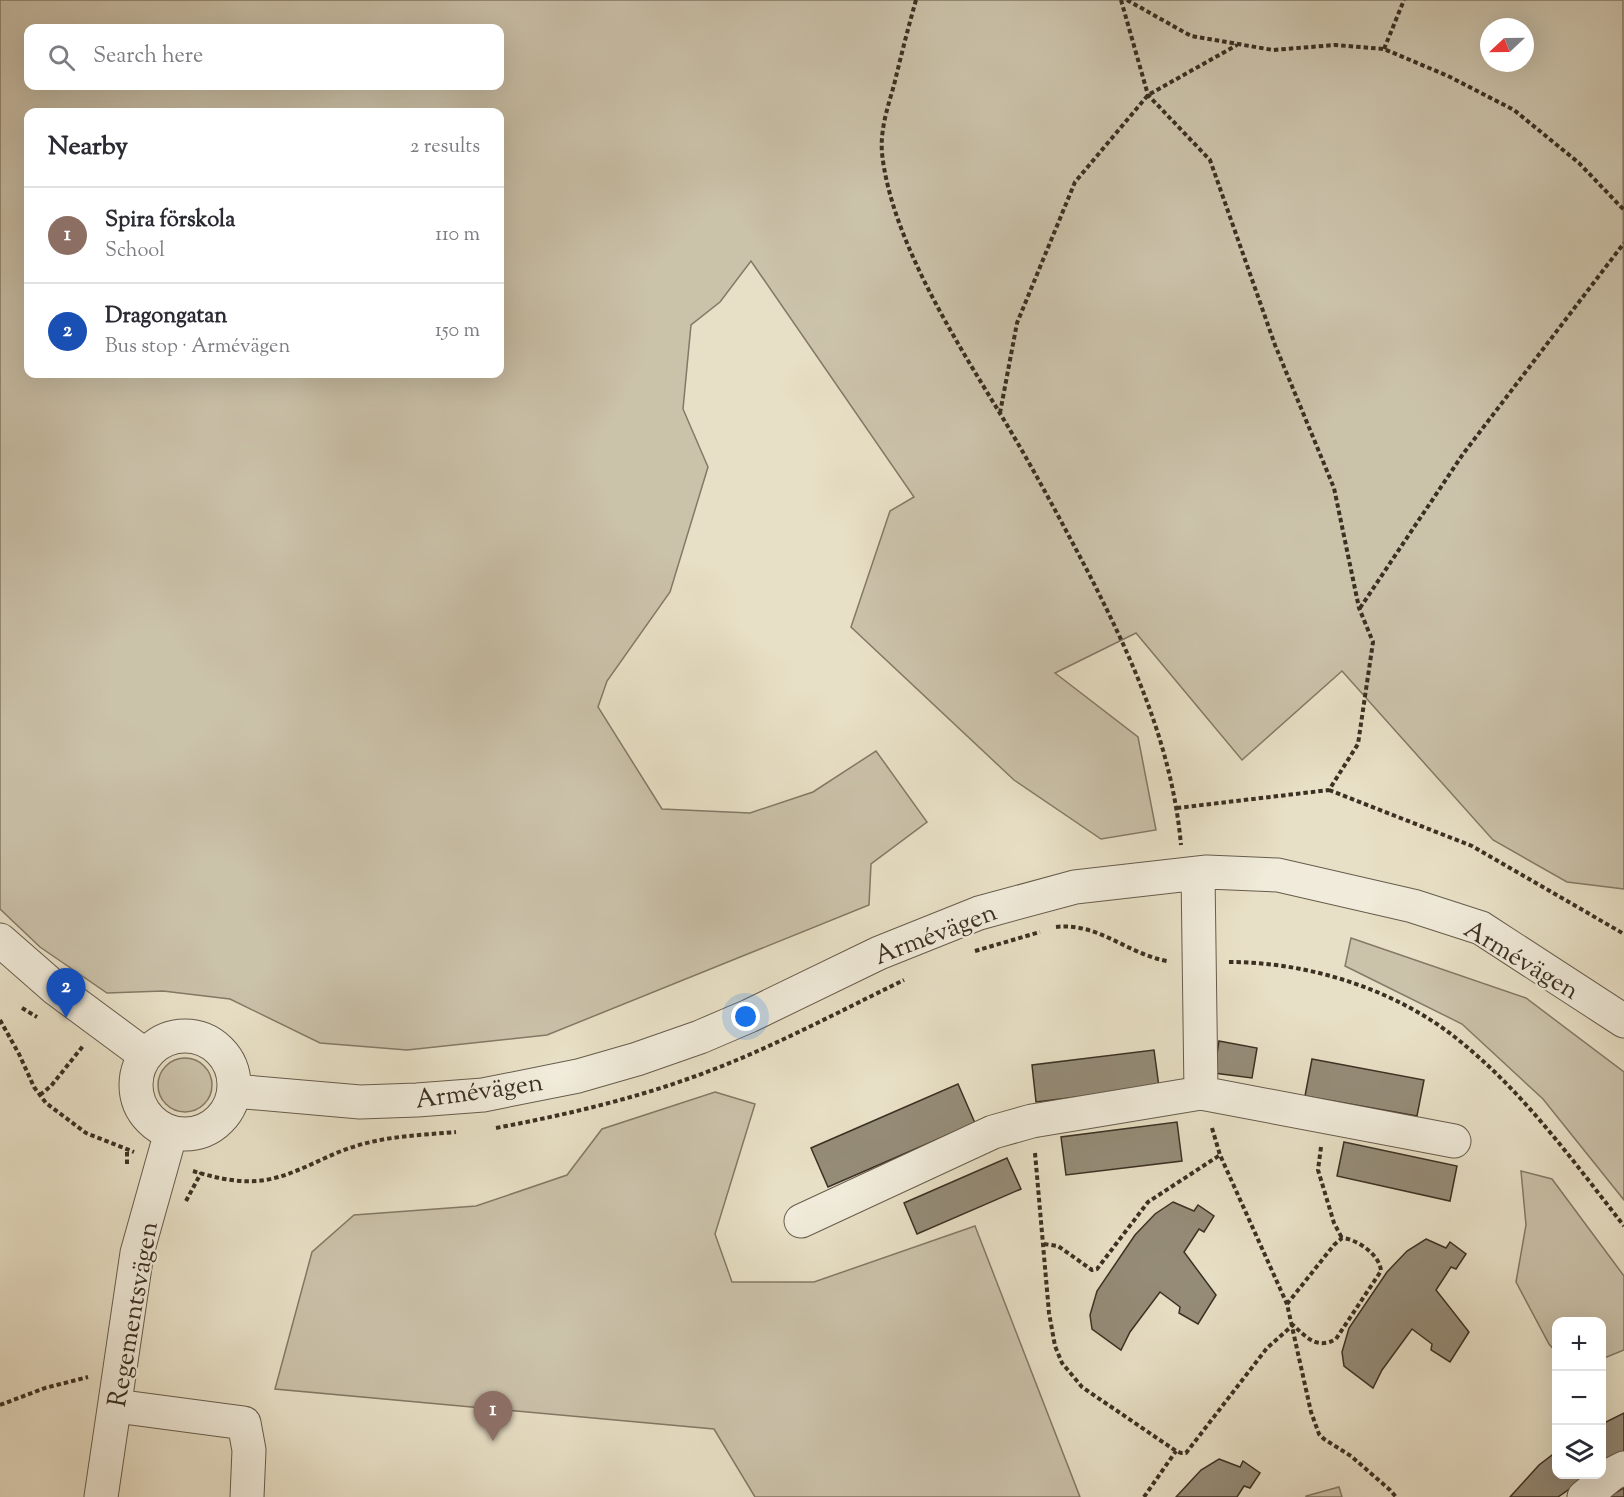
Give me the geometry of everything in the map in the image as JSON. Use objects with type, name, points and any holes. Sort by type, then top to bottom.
[{"type":"street","points":[[1198,873],[1201,1093]]},
{"type":"street","name":"Armévägen","points":[[234,1091],[360,1102],[417,1100],[483,1095],[578,1076],[637,1059],[719,1029],[879,953],[979,913],[1075,886],[1198,873],[1278,874],[1413,906],[1480,928],[1624,1022]]},
{"type":"street","points":[[0,940],[56,989],[145,1055]]},
{"type":"street","points":[[181,1035],[202,1037],[221,1049],[228,1058],[235,1078],[234,1091],[225,1115],[209,1128],[189,1134],[168,1147],[161,1128],[145,1114],[135,1083],[139,1066],[152,1047],[169,1038],[181,1035]]},
{"type":"street","points":[[801,1221],[993,1132],[1032,1121],[1201,1093],[1454,1141]]},
{"type":"street","name":"Regementsvägen","points":[[101,1497],[137,1253],[168,1147]]},
{"type":"street","points":[[116,1406],[244,1423],[249,1450],[247,1497]]},
{"type":"street","points":[[1584,1497],[1612,1474],[1624,1468]]},
{"type":"path","points":[[916,0],[885,119],[882,151],[888,187],[898,218],[931,293],[962,352],[1063,525],[1126,649],[1169,766],[1182,853],[1198,873]]},
{"type":"path","points":[[1121,0],[1148,95],[1210,160],[1275,345],[1334,488],[1359,608],[1373,642],[1358,744],[1329,790]]},
{"type":"path","points":[[1127,0],[1191,36],[1273,50],[1335,45],[1384,49],[1448,76],[1514,110],[1579,163],[1624,210]]},
{"type":"path","points":[[1384,49],[1404,0]]},
{"type":"path","points":[[1000,414],[1017,323],[1075,182],[1148,95],[1238,44]]},
{"type":"path","points":[[1359,608],[1463,454],[1624,243]]},
{"type":"path","points":[[1177,808],[1329,790],[1472,846],[1624,934]]},
{"type":"path","points":[[970,953],[1058,927],[1072,927],[1106,935],[1150,958],[1167,961],[1276,964],[1308,970],[1369,990],[1418,1012],[1460,1041],[1491,1067],[1529,1109],[1624,1226]]},
{"type":"path","points":[[493,1128],[561,1116],[620,1101],[696,1076],[767,1047],[913,976]]},
{"type":"path","points":[[0,1020],[34,1087],[46,1103],[86,1133],[168,1147],[201,1173],[238,1181],[265,1180],[290,1173],[371,1141],[461,1131]]},
{"type":"path","points":[[1201,1093],[1220,1155],[1287,1304],[1311,1412],[1319,1434],[1351,1456],[1396,1497]]},
{"type":"path","points":[[1326,1116],[1318,1170],[1334,1223],[1342,1238]]},
{"type":"path","points":[[1032,1121],[1049,1313],[1055,1346],[1065,1370],[1082,1387],[1176,1451],[1181,1454],[1186,1453],[1267,1347],[1293,1325]]},
{"type":"path","points":[[1044,1244],[1058,1246],[1092,1270],[1097,1269],[1148,1202],[1220,1155]]},
{"type":"path","points":[[1287,1304],[1342,1238],[1350,1239],[1381,1263],[1381,1271],[1336,1339],[1317,1344],[1311,1342],[1293,1325]]},
{"type":"path","points":[[0,1405],[45,1388],[89,1377]]},
{"type":"path","points":[[1144,1497],[1176,1451]]},
{"type":"shaded area","points":[[0,0],[1623,0],[1624,889],[1567,882],[1493,840],[1342,671],[1242,760],[1136,633],[1055,673],[1138,737],[1156,830],[1101,839],[1014,780],[851,627],[890,511],[914,497],[751,261],[720,302],[691,325],[683,409],[708,467],[670,592],[607,681],[598,707],[662,809],[750,813],[813,792],[876,751],[927,822],[871,864],[869,905],[547,1035],[407,1050],[320,1043],[230,999],[163,991],[107,993],[40,947],[0,909]]},
{"type":"shaded area","points":[[1351,938],[1526,998],[1624,1072],[1624,1200],[1543,1099],[1462,1024],[1345,966]]},
{"type":"shaded area","points":[[185,1058],[195,1060],[204,1066],[210,1075],[212,1085],[210,1095],[204,1104],[195,1110],[185,1112],[175,1110],[166,1104],[160,1095],[158,1085],[160,1075],[166,1066],[175,1060]]},
{"type":"shaded area","points":[[715,1092],[755,1104],[715,1234],[732,1282],[814,1282],[975,1226],[1080,1497],[755,1497],[714,1429],[275,1389],[312,1252],[354,1215],[476,1206],[567,1175],[602,1129]]},
{"type":"shaded area","points":[[1521,1171],[1552,1179],[1624,1276],[1624,1350],[1606,1357],[1606,1317],[1552,1317],[1552,1347],[1549,1344],[1516,1282],[1526,1225]]},
{"type":"shaded area","points":[[1339,1487],[1342,1497],[1306,1497],[1306,1496]]},
{"type":"building","points":[[1219,1041],[1257,1048],[1252,1078],[1214,1073]]},
{"type":"building","points":[[1154,1050],[1159,1087],[1036,1102],[1032,1065]]},
{"type":"building","points":[[1312,1059],[1424,1080],[1417,1116],[1305,1096]]},
{"type":"building","points":[[958,1084],[975,1123],[828,1187],[811,1148]]},
{"type":"building","points":[[1177,1122],[1182,1161],[1066,1175],[1061,1137]]},
{"type":"building","points":[[1344,1142],[1457,1166],[1450,1201],[1337,1176]]},
{"type":"building","points":[[1007,1158],[1021,1189],[917,1234],[904,1203]]},
{"type":"building","points":[[1173,1202],[1194,1211],[1198,1205],[1214,1216],[1204,1232],[1199,1229],[1184,1252],[1216,1295],[1198,1324],[1179,1313],[1180,1307],[1160,1292],[1130,1332],[1121,1350],[1092,1329],[1090,1315],[1097,1291],[1135,1235],[1155,1214]]},
{"type":"building","points":[[1426,1239],[1446,1248],[1450,1242],[1466,1254],[1456,1269],[1451,1267],[1436,1290],[1469,1332],[1450,1362],[1431,1350],[1432,1344],[1412,1329],[1382,1370],[1373,1388],[1344,1366],[1342,1352],[1349,1328],[1387,1272],[1407,1251]]},
{"type":"building","points":[[1624,1413],[1624,1451],[1606,1462],[1606,1425],[1606,1422]]},
{"type":"building","points":[[1552,1455],[1552,1479],[1584,1479],[1558,1497],[1510,1497],[1539,1465]]},
{"type":"building","points":[[1219,1459],[1240,1467],[1243,1461],[1260,1473],[1250,1488],[1244,1486],[1237,1497],[1176,1497],[1201,1470]]},
{"type":"building","points":[[1624,1488],[1624,1497],[1608,1497]]},
{"type":"place","name":"Dragongatan","points":[[66,1018]]},
{"type":"place","name":"Spira förskola","points":[[493,1441]]}]
